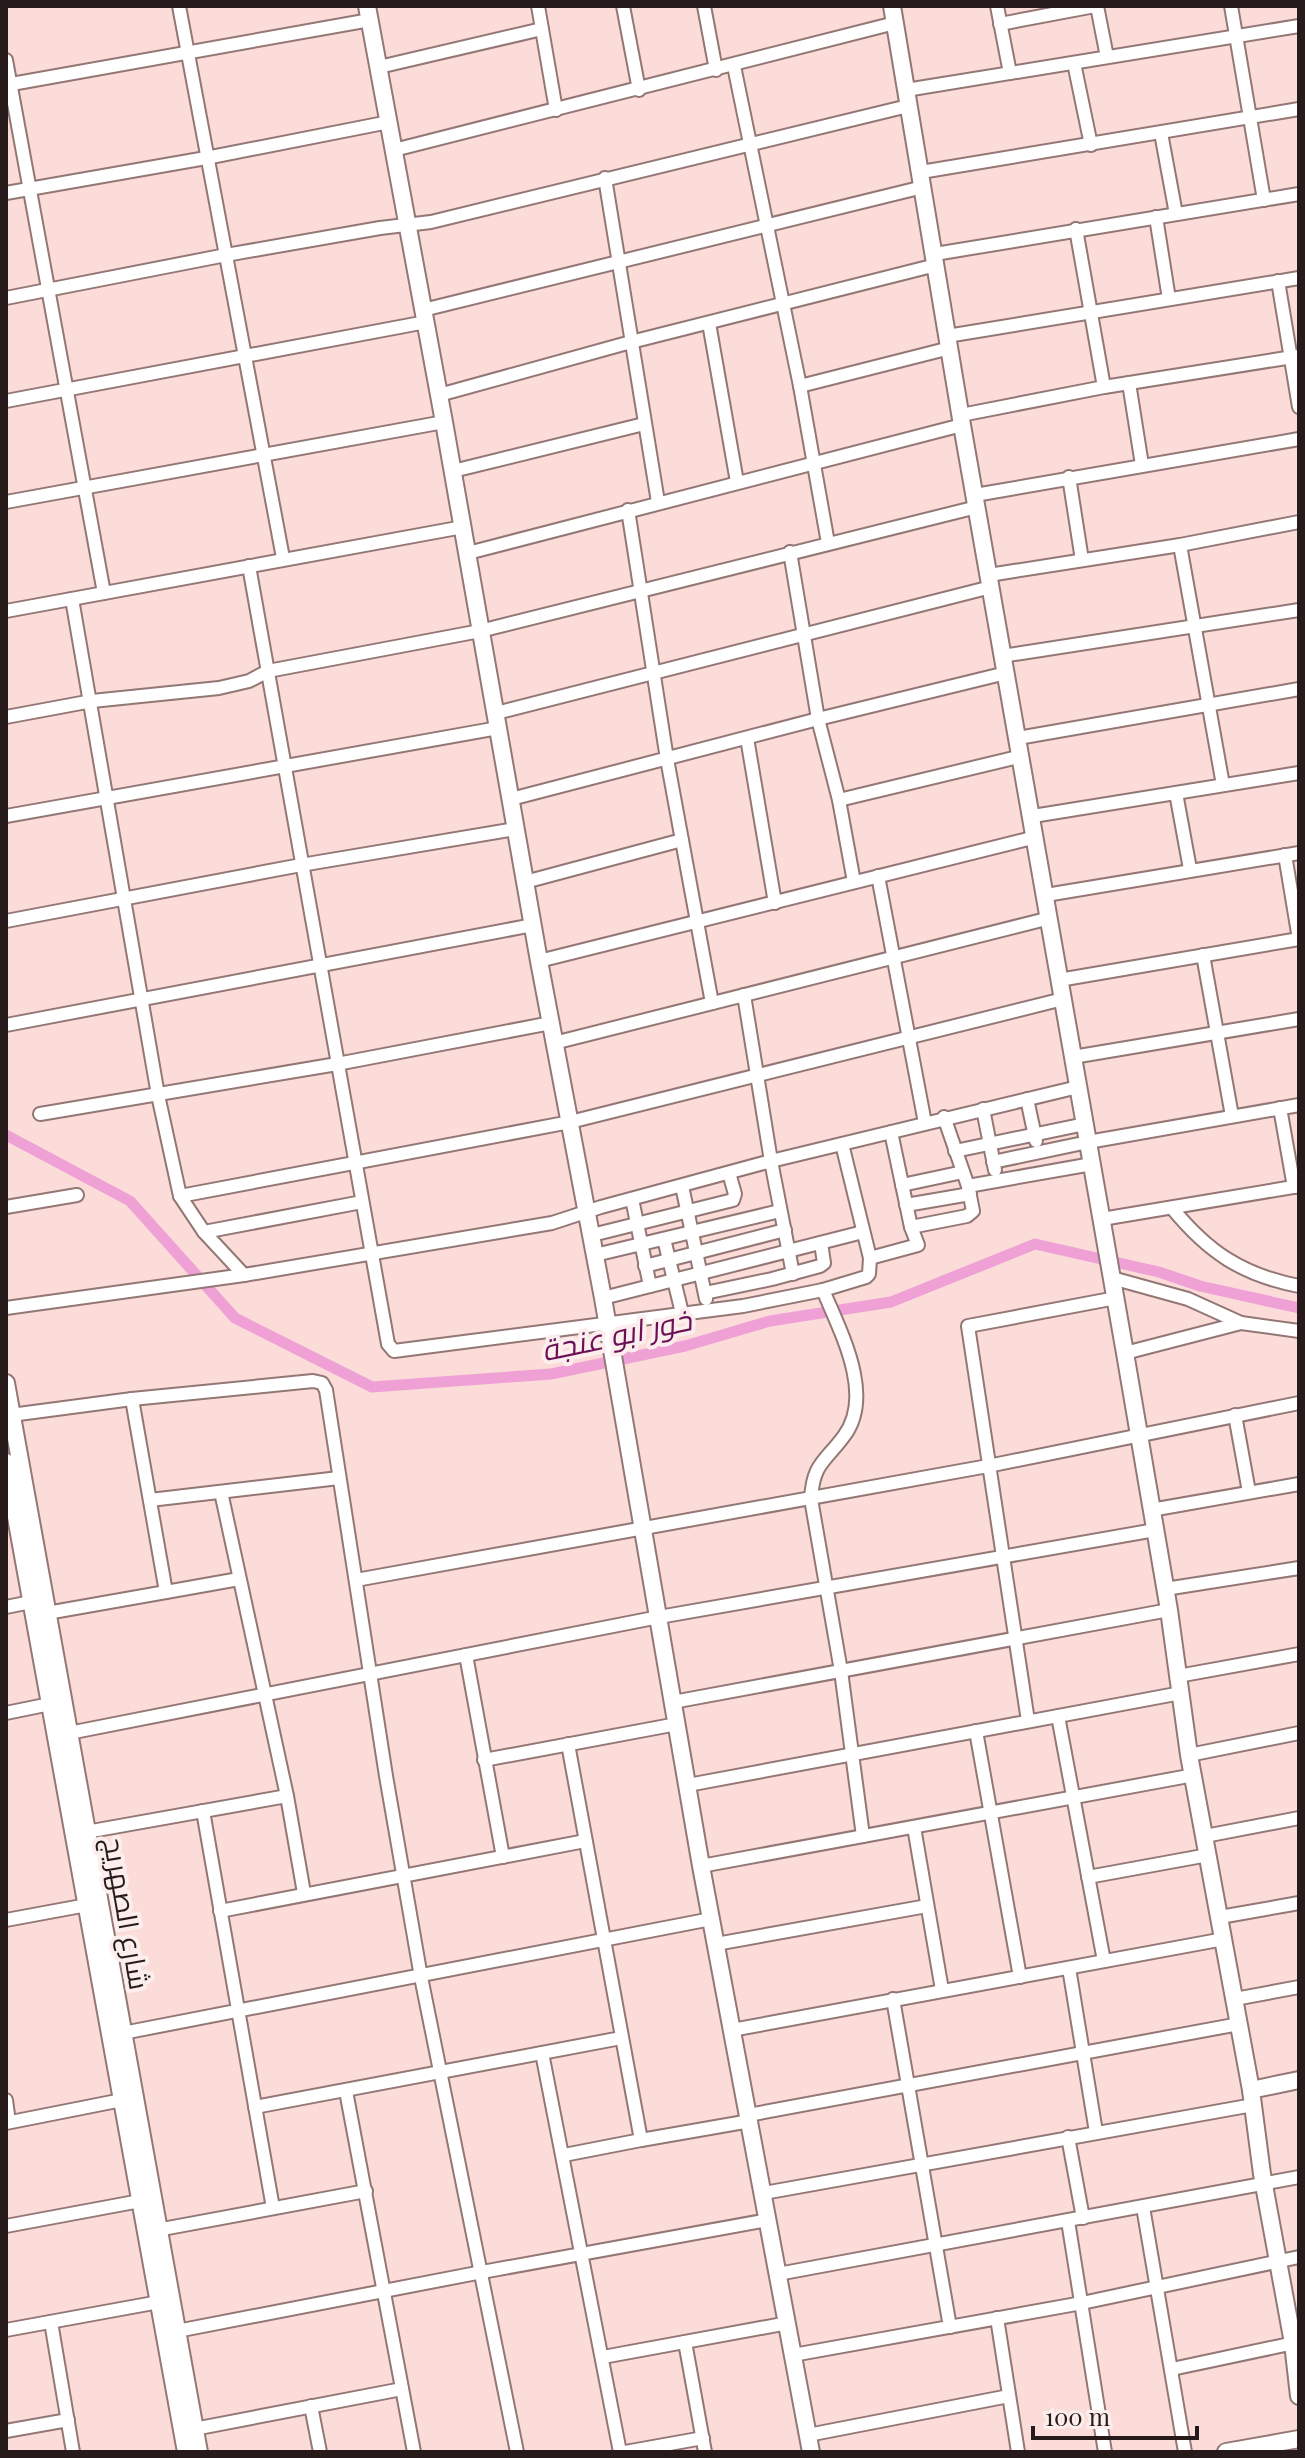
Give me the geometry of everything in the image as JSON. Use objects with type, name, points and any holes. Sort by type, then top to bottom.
[{"type":"street","points":[[179,6],[283,558]]},
{"type":"street","points":[[538,6],[556,110]]},
{"type":"street","points":[[623,6],[639,90]]},
{"type":"street","points":[[704,6],[716,70]]},
{"type":"street","points":[[892,6],[1169,1610],[1189,1755],[1235,1999],[1277,2261],[1296,2343],[1299,2396]]},
{"type":"street","points":[[997,6],[1010,73]]},
{"type":"street","points":[[1000,24],[1096,6],[1107,57]]},
{"type":"street","points":[[1231,6],[1264,200]]},
{"type":"street","points":[[8,84],[187,52],[368,13],[468,553],[554,1043],[592,1235],[701,1866],[809,2444],[1009,2396]]},
{"type":"street","points":[[394,150],[895,23]]},
{"type":"street","points":[[6,298],[226,255],[407,225],[751,144],[907,98],[1010,73],[1299,26]]},
{"type":"street","points":[[379,67],[542,29]]},
{"type":"street","points":[[6,60],[104,593]]},
{"type":"street","points":[[1074,63],[1091,145]]},
{"type":"street","points":[[734,66],[800,386],[828,543]]},
{"type":"street","points":[[6,401],[245,357],[424,316],[768,226],[922,180],[1091,145],[1299,109]]},
{"type":"street","points":[[6,193],[389,122]]},
{"type":"street","points":[[1161,133],[1176,214]]},
{"type":"street","points":[[605,178],[658,502]]},
{"type":"street","points":[[439,395],[935,260],[1076,229],[1299,194]]},
{"type":"street","points":[[1156,217],[1169,299]]},
{"type":"street","points":[[1076,229],[1104,387]]},
{"type":"street","points":[[800,386],[948,342],[1091,311],[1299,278]]},
{"type":"street","points":[[1278,281],[1295,357],[1299,407]]},
{"type":"street","points":[[709,323],[737,482]]},
{"type":"street","points":[[468,553],[815,464],[962,420],[1104,387],[1295,357]]},
{"type":"street","points":[[1129,383],[1142,465]]},
{"type":"street","points":[[6,502],[444,422]]},
{"type":"street","points":[[453,471],[644,424]]},
{"type":"street","points":[[6,717],[92,701],[219,688],[249,681],[268,671],[480,631],[828,543],[1069,477],[1299,439]]},
{"type":"street","points":[[1069,477],[1082,560]]},
{"type":"street","points":[[628,510],[652,673],[712,1003]]},
{"type":"street","points":[[6,816],[283,766],[497,720],[652,673],[803,635],[990,581],[1082,560],[1299,522]]},
{"type":"street","points":[[6,611],[463,527]]},
{"type":"street","points":[[1180,545],[1223,785]]},
{"type":"street","points":[[790,552],[818,719],[839,800],[854,882]]},
{"type":"street","points":[[249,566],[354,1162],[388,1344],[394,1351],[767,1301],[823,1290],[866,1277],[871,1268],[870,1258],[842,1144]]},
{"type":"street","points":[[72,599],[158,1095],[180,1196],[204,1232],[244,1275]]},
{"type":"street","points":[[1002,656],[1299,610]]},
{"type":"street","points":[[511,799],[1006,673]]},
{"type":"street","points":[[1018,738],[1299,689]]},
{"type":"street","points":[[747,738],[775,903]]},
{"type":"street","points":[[839,800],[1022,756]]},
{"type":"street","points":[[1033,816],[1299,773]]},
{"type":"street","points":[[1176,793],[1190,869]]},
{"type":"street","points":[[6,921],[301,865],[515,829]]},
{"type":"street","points":[[539,961],[1036,837]]},
{"type":"street","points":[[525,882],[682,840]]},
{"type":"street","points":[[1046,895],[1292,854],[1299,939],[1059,980]]},
{"type":"street","points":[[878,876],[925,1123]]},
{"type":"street","points":[[554,1043],[893,955],[1050,918]]},
{"type":"street","points":[[6,1025],[533,925]]},
{"type":"street","points":[[1203,955],[1232,1116]]},
{"type":"street","points":[[744,995],[793,1274]]},
{"type":"street","points":[[180,1196],[570,1122],[1063,999]]},
{"type":"street","points":[[1073,1057],[1299,1019]]},
{"type":"street","points":[[40,1114],[337,1064],[551,1023]]},
{"type":"street","points":[[6,1308],[373,1255],[552,1223],[771,1161],[1078,1087]]},
{"type":"street","points":[[1027,1099],[1043,1172]]},
{"type":"street","points":[[993,1162],[1299,1105]]},
{"type":"street","points":[[1102,1219],[1296,1187],[1280,1108]]},
{"type":"street","points":[[983,1109],[997,1181]]},
{"type":"street","points":[[911,1227],[971,1214],[973,1208],[944,1117]]},
{"type":"street","points":[[955,1151],[1085,1124]]},
{"type":"street","points":[[870,1258],[918,1245],[911,1227],[891,1132]]},
{"type":"street","points":[[906,1205],[940,1199],[997,1181],[1092,1164]]},
{"type":"street","points":[[902,1185],[963,1172]]},
{"type":"street","points":[[592,1235],[735,1197],[729,1173]]},
{"type":"street","points":[[935,1178],[944,1221]]},
{"type":"street","points":[[682,1186],[709,1310]]},
{"type":"street","points":[[6,1207],[77,1195]]},
{"type":"street","points":[[632,1199],[650,1286]]},
{"type":"street","points":[[204,1232],[362,1202]]},
{"type":"street","points":[[722,1202],[741,1241],[749,1283]]},
{"type":"street","points":[[704,1207],[714,1248]]},
{"type":"street","points":[[1172,1208],[1195,1236],[1214,1252],[1279,1282],[1299,1286]]},
{"type":"street","points":[[595,1255],[780,1211]]},
{"type":"street","points":[[645,1266],[785,1230]]},
{"type":"street","points":[[603,1298],[863,1232]]},
{"type":"street","points":[[664,1239],[682,1313]]},
{"type":"street","points":[[705,1293],[822,1265],[821,1243]]},
{"type":"street","points":[[1110,1263],[1241,1323],[1299,1331]]},
{"type":"street","points":[[1279,1282],[1299,1278]]},
{"type":"street","points":[[764,1281],[767,1301]]},
{"type":"street","points":[[823,1290],[852,1370],[856,1407],[845,1435],[814,1472],[811,1499],[841,1671],[863,1836]]},
{"type":"street","points":[[1028,1721],[968,1326],[1116,1298]]},
{"type":"street","points":[[1125,1353],[1241,1323]]},
{"type":"street","points":[[11,1415],[313,1381],[322,1383],[326,1390],[421,1977],[517,2452]]},
{"type":"street","name":"شارع الصهريج","points":[[6,1383],[199,2452]]},
{"type":"street","points":[[132,1399],[166,1592]]},
{"type":"street","points":[[356,1580],[988,1466],[1299,1403]]},
{"type":"street","points":[[1235,1415],[1249,1492]]},
{"type":"street","name":"شارع الصهريج","points":[[6,1462],[186,2452]]},
{"type":"street","points":[[150,1500],[339,1478]]},
{"type":"street","points":[[1151,1510],[1299,1484]]},
{"type":"street","points":[[221,1492],[287,1796],[304,1893]]},
{"type":"street","points":[[69,1733],[659,1617],[1155,1530]]},
{"type":"street","points":[[1165,1589],[1299,1568]]},
{"type":"street","points":[[47,1613],[239,1579]]},
{"type":"street","points":[[6,1607],[31,1602]]},
{"type":"street","points":[[673,1702],[1169,1610]]},
{"type":"street","points":[[688,1785],[1058,1716],[1299,1654]]},
{"type":"street","points":[[466,1655],[503,1857]]},
{"type":"street","points":[[6,1713],[50,1704]]},
{"type":"street","points":[[1058,1716],[1104,1961]]},
{"type":"street","points":[[484,1760],[677,1724]]},
{"type":"street","points":[[976,1731],[1020,1977]]},
{"type":"street","points":[[1189,1755],[1299,1733]]},
{"type":"street","points":[[568,1744],[641,2140]]},
{"type":"street","points":[[701,1866],[1194,1775]]},
{"type":"street","points":[[86,1832],[287,1796]]},
{"type":"street","points":[[203,1811],[273,2208]]},
{"type":"street","points":[[1205,1836],[1299,1818]]},
{"type":"street","points":[[914,1827],[942,1990]]},
{"type":"street","points":[[220,1911],[585,1841]]},
{"type":"street","points":[[1088,1877],[1208,1855]]},
{"type":"street","points":[[1220,1917],[1299,1903]]},
{"type":"street","points":[[6,1920],[87,1905]]},
{"type":"street","points":[[716,1944],[927,1906]]},
{"type":"street","points":[[123,2033],[711,1919]]},
{"type":"street","points":[[732,2030],[1224,1939]]},
{"type":"street","points":[[1069,1968],[1096,2132]]},
{"type":"street","points":[[1235,1999],[1299,1987]]},
{"type":"street","points":[[893,1999],[950,2327]]},
{"type":"street","points":[[564,2155],[1239,2024]]},
{"type":"street","points":[[255,2107],[621,2038]]},
{"type":"street","points":[[542,2053],[623,2452],[703,2438]]},
{"type":"street","points":[[764,2193],[1096,2132],[1252,2098],[1299,2080]]},
{"type":"street","points":[[346,2091],[414,2452]]},
{"type":"street","points":[[6,2100],[8,2122],[122,2100]]},
{"type":"street","points":[[1068,2137],[1083,2218]]},
{"type":"street","points":[[778,2274],[1299,2177]]},
{"type":"street","points":[[157,2230],[366,2191]]},
{"type":"street","points":[[6,2226],[140,2201]]},
{"type":"street","points":[[1143,2207],[1185,2452]]},
{"type":"street","points":[[177,2331],[768,2220]]},
{"type":"street","points":[[1068,2221],[1105,2452]]},
{"type":"street","points":[[793,2355],[1082,2303],[1299,2257]]},
{"type":"street","points":[[6,2330],[159,2302]]},
{"type":"street","points":[[997,2318],[1018,2452]]},
{"type":"street","points":[[51,2322],[73,2452]]},
{"type":"street","points":[[603,2357],[788,2323]]},
{"type":"street","points":[[685,2342],[705,2452]]},
{"type":"street","points":[[1172,2369],[1296,2343]]},
{"type":"street","points":[[194,2429],[402,2389]]},
{"type":"street","points":[[311,2406],[320,2452]]},
{"type":"street","points":[[6,2431],[68,2420]]},
{"type":"street","points":[[1226,2452],[1299,2439]]},
{"type":"waterway","name":"خور ابو عنجة","points":[[6,1135],[130,1201],[235,1318],[372,1387],[551,1374],[685,1346],[770,1321],[891,1302],[1035,1244],[1299,1308]]}]
